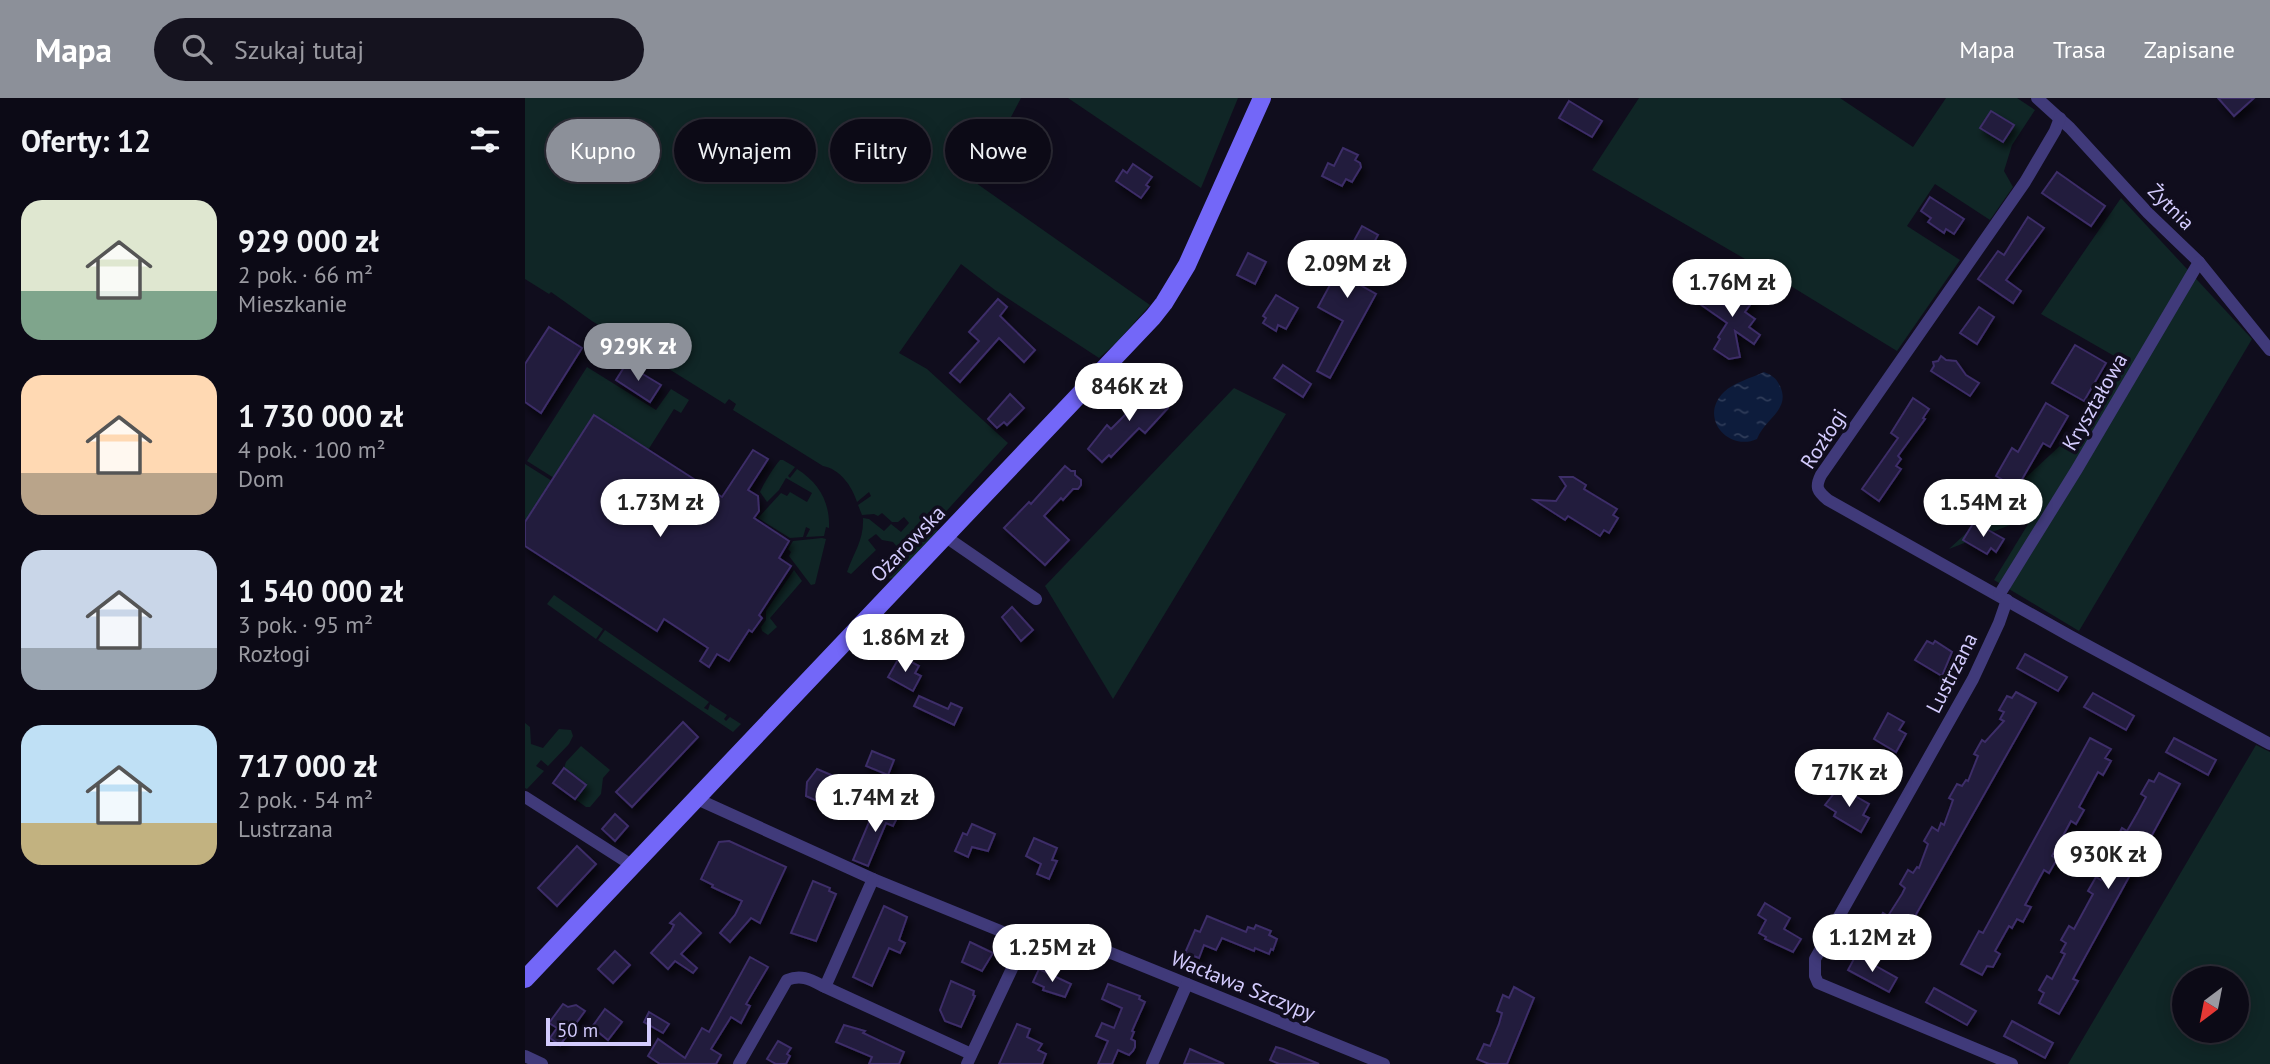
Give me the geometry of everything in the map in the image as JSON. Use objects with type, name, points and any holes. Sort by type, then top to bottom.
[{"type":"main road","name":"Ożarowska","points":[[525,979],[1137,335],[1164,303],[1187,265],[1262,98]]},
{"type":"street","name":"Żytnia","points":[[2037,98],[2060,118],[2148,213],[2199,262],[2270,350]]},
{"type":"street","name":"Rozłogi","points":[[2060,118],[2025,182],[1816,484],[1818,492],[2159,685],[2270,744]]},
{"type":"street","name":"Kryształowa","points":[[2003,597],[2199,262]]},
{"type":"street","points":[[946,537],[1036,598]]},
{"type":"street","name":"Lustrzana","points":[[2003,597],[1973,679],[1815,959],[1815,976],[1818,984],[2012,1064]]},
{"type":"street","points":[[525,797],[633,866]]},
{"type":"street","name":"Wacława Szczypy","points":[[697,799],[873,879],[1025,941],[1069,954],[1111,953],[1364,1060],[1384,1064]]},
{"type":"street","points":[[825,987],[873,879]]},
{"type":"street","points":[[739,1064],[783,984],[787,979],[796,976],[805,977],[969,1059],[1025,941]]},
{"type":"street","points":[[1152,1064],[1187,984]]},
{"type":"street","points":[[525,1056],[542,1064]]},
{"type":"green space","points":[[525,98],[1021,98],[1010,119],[945,119],[945,182],[977,182],[1150,305],[1099,358],[995,290],[961,264],[899,353],[927,369],[1008,443],[932,527],[940,532],[898,577],[888,579],[882,576],[903,554],[893,542],[882,540],[876,534],[868,540],[876,550],[851,574],[847,572],[860,539],[863,518],[869,519],[884,531],[891,524],[901,532],[909,523],[904,517],[898,522],[892,522],[882,513],[878,516],[862,515],[858,505],[871,496],[869,492],[857,502],[849,484],[840,474],[733,410],[736,404],[729,399],[725,404],[592,321],[551,292],[549,294],[525,279]]},
{"type":"green space","points":[[1068,98],[1238,98],[1201,188]]},
{"type":"green space","points":[[1639,98],[1840,98],[1913,147],[1946,98],[2017,98],[2035,110],[2012,145],[2004,171],[2013,187],[1990,220],[1935,184],[1907,226],[1960,260],[1897,351],[1592,170]]},
{"type":"green space","points":[[2121,198],[2252,339],[2079,631],[1994,580],[2033,516],[1949,549],[2092,416],[2123,361],[2041,314]]},
{"type":"green space","points":[[587,367],[656,410],[671,389],[689,400],[681,413],[674,409],[648,450],[554,478],[527,461]]},
{"type":"green space","points":[[1234,388],[1286,414],[1113,699],[1045,586]]},
{"type":"green space","points":[[780,460],[795,467],[788,476],[790,478],[797,469],[811,480],[822,494],[829,519],[829,528],[826,527],[824,536],[806,537],[810,529],[806,527],[803,537],[790,538],[758,518],[781,493],[787,496],[790,492],[807,502],[812,493],[786,478],[767,502],[760,492]]},
{"type":"green space","points":[[525,464],[552,481],[525,522]]},
{"type":"green space","points":[[826,539],[815,584],[811,585],[789,556],[791,552],[788,549],[793,541]]},
{"type":"green space","points":[[794,570],[802,581],[770,618],[777,627],[768,635],[761,627],[766,620],[766,611]]},
{"type":"green space","points":[[554,595],[603,629],[596,639],[547,604]]},
{"type":"green space","points":[[605,630],[709,702],[704,708],[708,710],[710,704],[727,715],[724,719],[726,721],[730,717],[741,724],[733,732],[598,640]]},
{"type":"green space","points":[[525,723],[530,727],[531,744],[543,748],[559,729],[571,730],[573,736],[548,766],[541,760],[536,766],[544,771],[527,789],[525,788]]},
{"type":"green space","points":[[2256,745],[2270,752],[2270,1064],[2068,1064]]},
{"type":"green space","points":[[581,746],[610,770],[603,778],[601,794],[590,807],[575,799],[585,784],[564,768]]},
{"type":"water","points":[[1764,372],[1773,377],[1780,386],[1780,408],[1757,439],[1736,441],[1720,430],[1715,421],[1717,402],[1732,386]]},
{"type":"building","points":[[2218,98],[2254,98],[2234,116]]},
{"type":"building","points":[[1569,101],[1602,121],[1592,137],[1559,118]]},
{"type":"building","points":[[1991,111],[2014,125],[2003,142],[1980,128]]},
{"type":"building","points":[[1343,148],[1358,155],[1355,160],[1361,167],[1352,182],[1346,179],[1342,186],[1322,176],[1328,163],[1334,166]]},
{"type":"building","points":[[1133,164],[1152,177],[1141,198],[1116,181],[1123,170],[1127,173]]},
{"type":"building","points":[[2057,172],[2105,206],[2091,226],[2042,193]]},
{"type":"building","points":[[1930,197],[1964,219],[1954,234],[1946,229],[1944,233],[1928,222],[1931,218],[1921,211]]},
{"type":"building","points":[[2028,217],[2044,228],[2006,280],[2021,291],[2013,303],[1978,279],[1998,251],[2004,255]]},
{"type":"building","points":[[1362,226],[1378,235],[1353,281],[1376,294],[1330,378],[1317,371],[1343,321],[1318,307]]},
{"type":"building","points":[[1248,253],[1266,262],[1255,284],[1237,275]]},
{"type":"building","points":[[1739,283],[1757,295],[1745,312],[1755,319],[1749,327],[1760,335],[1754,344],[1735,331],[1740,357],[1729,359],[1714,349],[1727,323],[1697,302],[1704,291],[1724,305]]},
{"type":"building","points":[[1276,295],[1298,308],[1286,329],[1278,325],[1276,331],[1263,323],[1266,318],[1263,316]]},
{"type":"building","points":[[998,299],[1007,307],[1000,316],[1035,350],[1024,362],[999,338],[960,382],[950,373],[979,341],[969,332]]},
{"type":"building","points":[[1979,307],[1994,317],[1977,344],[1960,333]]},
{"type":"building","points":[[549,327],[582,348],[541,413],[525,402],[525,364]]},
{"type":"building","points":[[2075,345],[2106,363],[2084,401],[2052,383]]},
{"type":"building","points":[[1941,356],[1946,360],[1956,361],[1966,375],[1979,383],[1970,396],[1931,371],[1933,362],[1938,361]]},
{"type":"building","points":[[626,364],[661,385],[650,402],[616,380]]},
{"type":"building","points":[[1283,365],[1311,384],[1303,397],[1274,378]]},
{"type":"building","points":[[1135,388],[1144,396],[1149,390],[1168,408],[1145,433],[1139,428],[1111,457],[1109,455],[1102,462],[1088,449],[1107,425],[1111,429],[1130,410],[1121,402]]},
{"type":"building","points":[[1010,394],[1024,408],[1007,425],[1004,422],[997,428],[988,419]]},
{"type":"building","points":[[1913,398],[1929,409],[1923,418],[1925,419],[1898,456],[1901,459],[1896,466],[1901,469],[1879,501],[1862,489],[1898,438],[1891,433]]},
{"type":"building","points":[[2046,403],[2068,416],[2050,447],[2043,443],[2017,488],[1996,476],[2012,448],[2018,452]]},
{"type":"building","points":[[594,415],[722,497],[753,450],[768,459],[748,490],[758,496],[759,511],[754,518],[789,541],[779,558],[791,566],[759,615],[762,618],[752,632],[749,630],[729,661],[717,654],[709,667],[700,661],[708,648],[664,619],[657,631],[525,546],[525,522]]},
{"type":"building","points":[[1065,466],[1075,471],[1081,485],[1063,500],[1061,498],[1044,516],[1069,540],[1045,565],[1004,528],[1029,502],[1031,504]]},
{"type":"building","points":[[1560,477],[1573,477],[1586,485],[1584,489],[1617,509],[1613,515],[1618,518],[1609,533],[1604,530],[1600,536],[1568,516],[1565,520],[1534,500],[1556,501],[1566,486]]},
{"type":"building","points":[[1974,522],[2004,539],[1996,552],[1991,548],[1987,554],[1963,540]]},
{"type":"building","points":[[1012,607],[1033,630],[1021,641],[1002,617]]},
{"type":"building","points":[[1927,641],[1933,644],[1935,641],[1952,652],[1942,676],[1915,660]]},
{"type":"building","points":[[2025,654],[2067,677],[2058,691],[2017,668]]},
{"type":"building","points":[[900,656],[919,666],[915,673],[921,676],[913,691],[888,677]]},
{"type":"building","points":[[2016,692],[2036,703],[1897,948],[1877,937],[1881,930],[1875,927],[1883,913],[1888,916],[1902,894],[1905,888],[1900,884],[1908,870],[1913,873],[1919,868],[1928,844],[1924,841],[1932,827],[1938,831],[1941,823],[1944,825],[1953,800],[1949,798],[1957,784],[1962,786],[1968,781],[1978,756],[1974,754],[1982,740],[1985,742],[2004,721],[2000,719],[2004,712],[1999,710],[2007,696],[2012,698]]},
{"type":"building","points":[[2093,693],[2134,716],[2126,730],[2084,707]]},
{"type":"building","points":[[919,696],[948,709],[951,703],[962,708],[954,725],[914,706]]},
{"type":"building","points":[[1888,713],[1904,722],[1899,730],[1906,734],[1896,752],[1874,739]]},
{"type":"building","points":[[683,722],[698,737],[632,807],[616,792]]},
{"type":"building","points":[[2090,738],[2111,749],[2105,758],[2111,761],[2103,775],[2098,772],[2079,807],[2084,810],[2076,824],[2071,821],[2052,856],[2057,859],[2049,873],[2044,870],[2039,879],[2025,905],[2031,907],[2023,922],[2017,919],[2012,928],[2009,926],[1995,951],[2000,954],[1993,967],[1987,966],[1982,975],[1961,964],[1979,931],[1983,933]]},
{"type":"building","points":[[2174,738],[2216,760],[2208,775],[2166,752]]},
{"type":"building","points":[[872,751],[894,760],[888,775],[866,766]]},
{"type":"building","points":[[564,768],[586,785],[575,799],[553,783]]},
{"type":"building","points":[[817,769],[836,777],[824,804],[806,796],[807,782]]},
{"type":"building","points":[[2159,773],[2180,784],[2073,979],[2078,981],[2059,1014],[2039,1003],[2044,993],[2039,990],[2047,976],[2052,979],[2065,954],[2061,952],[2066,943],[2061,940],[2069,926],[2074,929],[2093,894],[2088,891],[2096,877],[2101,880],[2120,845],[2114,843],[2122,828],[2127,831],[2146,797],[2141,794],[2149,780],[2154,782]]},
{"type":"building","points":[[1839,787],[1869,804],[1863,815],[1869,818],[1861,832],[1834,816],[1836,812],[1825,805]]},
{"type":"building","points":[[882,804],[896,810],[898,816],[893,826],[886,823],[868,866],[853,860],[872,815],[874,816]]},
{"type":"building","points":[[615,814],[628,826],[615,841],[602,829]]},
{"type":"building","points":[[972,824],[995,834],[988,851],[972,847],[968,857],[955,851],[963,833],[967,835]]},
{"type":"building","points":[[1034,838],[1057,848],[1052,860],[1057,861],[1049,879],[1037,874],[1041,864],[1026,856]]},
{"type":"building","points":[[729,841],[786,867],[760,923],[751,918],[730,942],[720,933],[735,915],[742,901],[701,879],[719,842]]},
{"type":"building","points":[[577,846],[596,864],[557,906],[538,888]]},
{"type":"building","points":[[813,881],[830,888],[829,891],[836,894],[816,941],[791,933]]},
{"type":"building","points":[[1765,903],[1790,918],[1784,929],[1801,939],[1793,952],[1765,939],[1766,937],[1759,933],[1766,920],[1758,915]]},
{"type":"building","points":[[884,906],[907,917],[899,940],[905,943],[900,953],[889,948],[872,986],[853,977]]},
{"type":"building","points":[[680,913],[701,933],[681,954],[697,968],[693,973],[675,961],[668,969],[651,953],[671,931],[674,925],[670,923]]},
{"type":"building","points":[[1207,916],[1246,932],[1248,927],[1254,929],[1256,925],[1271,931],[1269,935],[1277,939],[1273,950],[1271,949],[1269,954],[1255,948],[1254,951],[1222,938],[1216,950],[1204,945],[1199,958],[1185,953],[1195,930],[1200,932]]},
{"type":"building","points":[[970,942],[993,953],[982,971],[962,962]]},
{"type":"building","points":[[615,951],[630,965],[613,983],[598,969]]},
{"type":"building","points":[[1856,955],[1897,978],[1889,992],[1848,970]]},
{"type":"building","points":[[750,957],[768,967],[746,1004],[750,1006],[741,1023],[731,1017],[711,1049],[721,1055],[716,1064],[660,1064],[648,1056],[658,1039],[685,1058],[702,1028],[709,1032]]},
{"type":"building","points":[[1039,969],[1071,984],[1065,997],[1043,990],[1044,987],[1033,982]]},
{"type":"building","points":[[951,981],[974,991],[975,996],[961,1027],[945,1021],[940,1010]]},
{"type":"building","points":[[1108,984],[1140,996],[1139,999],[1145,1002],[1132,1031],[1134,1032],[1131,1039],[1135,1041],[1133,1051],[1129,1055],[1118,1050],[1112,1064],[1098,1064],[1108,1041],[1096,1036],[1102,1023],[1114,1028],[1122,1008],[1102,999]]},
{"type":"building","points":[[1514,987],[1534,998],[1507,1064],[1489,1064],[1477,1059],[1484,1044],[1490,1046],[1499,1024],[1502,1013],[1497,1011],[1503,995],[1509,998]]},
{"type":"building","points":[[1934,988],[1976,1011],[1967,1025],[1926,1002]]},
{"type":"building","points":[[563,1004],[568,1007],[576,1005],[585,1011],[560,1045],[550,1038],[557,1028],[549,1023]]},
{"type":"building","points":[[605,1009],[622,1022],[608,1040],[592,1027]]},
{"type":"building","points":[[649,1012],[669,1024],[663,1033],[644,1022]]},
{"type":"building","points":[[2012,1021],[2053,1043],[2045,1058],[2004,1036]]},
{"type":"building","points":[[1017,1024],[1030,1029],[1027,1037],[1042,1044],[1038,1050],[1046,1054],[1042,1064],[999,1064]]},
{"type":"building","points":[[844,1025],[865,1031],[863,1033],[904,1052],[899,1064],[869,1064],[872,1057],[836,1042]]},
{"type":"building","points":[[778,1041],[791,1048],[786,1064],[776,1064],[767,1059]]},
{"type":"building","points":[[1276,1047],[1319,1064],[1279,1064],[1270,1060]]},
{"type":"building","points":[[1190,1049],[1224,1064],[1184,1064]]}]
